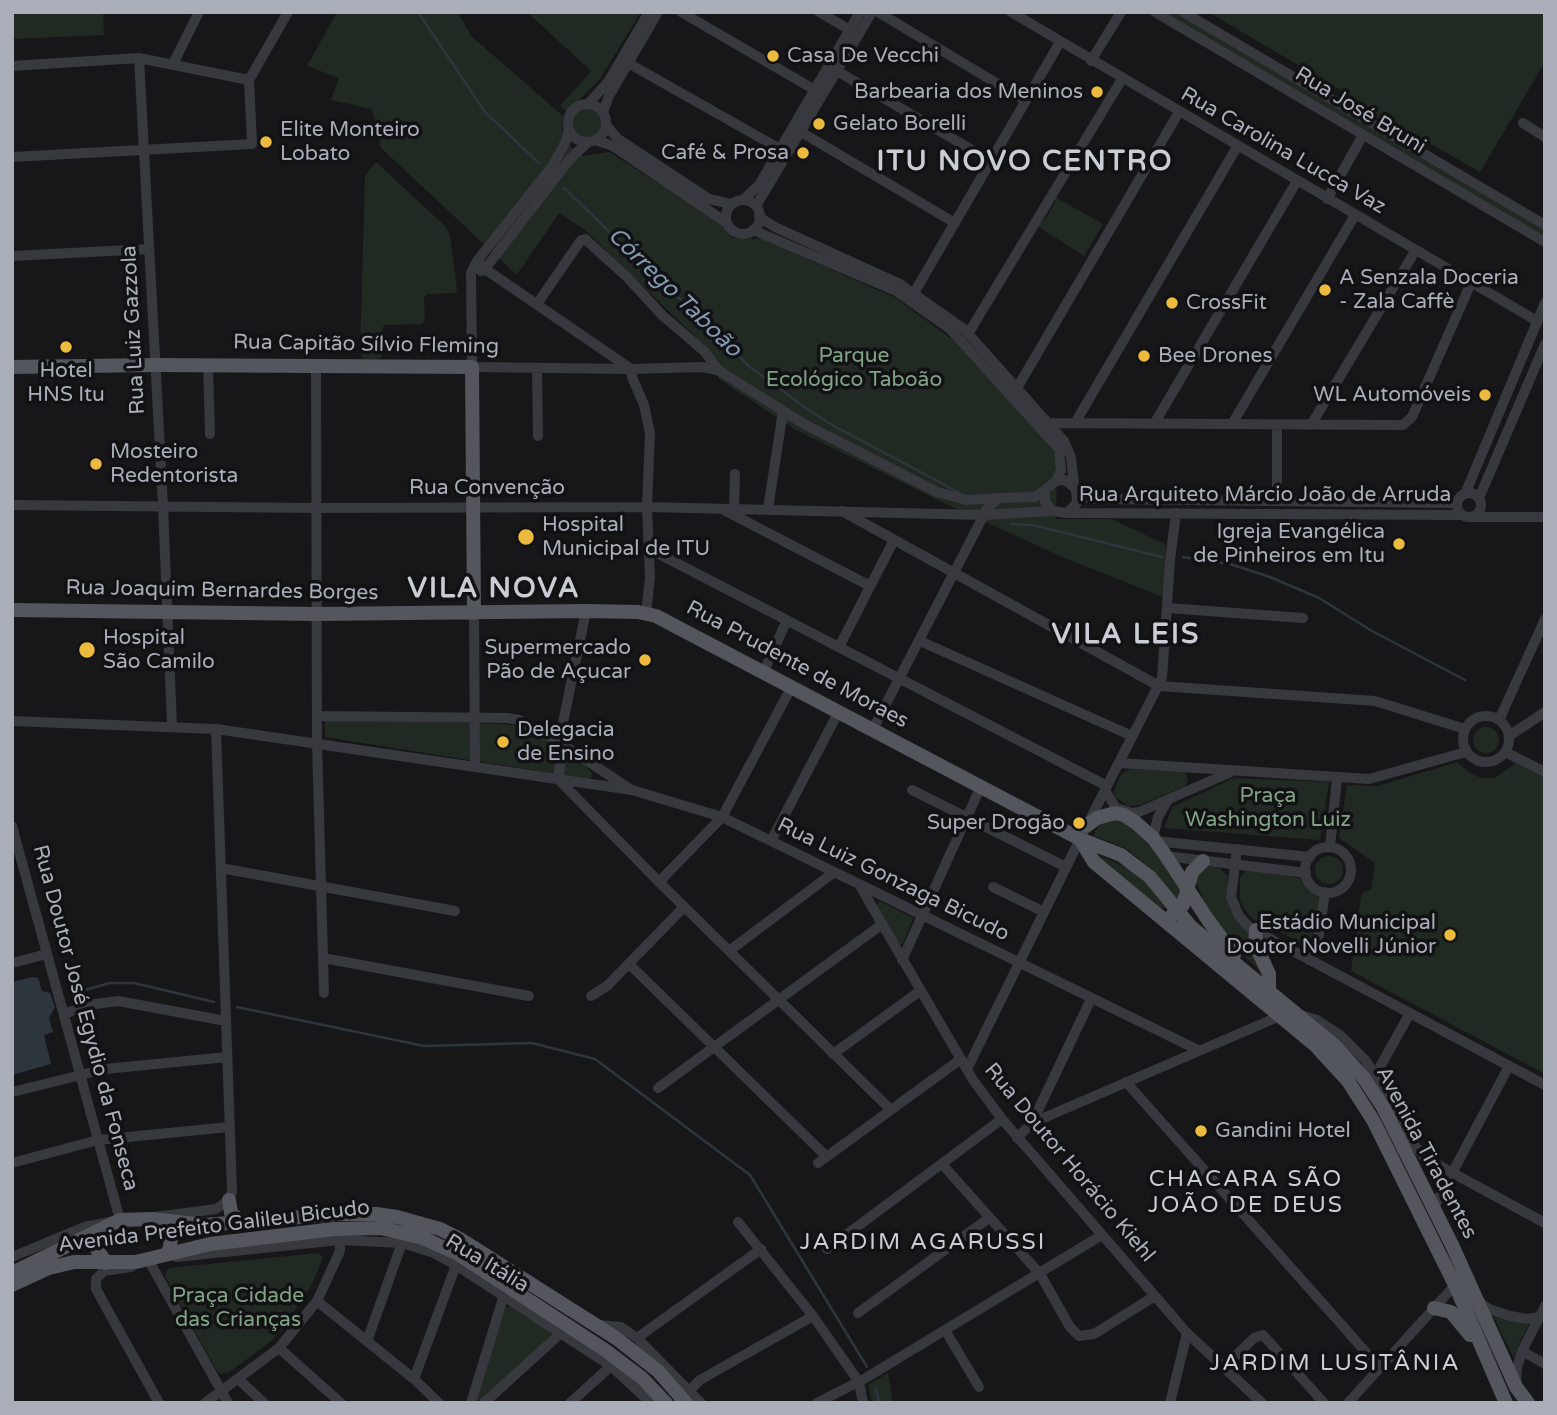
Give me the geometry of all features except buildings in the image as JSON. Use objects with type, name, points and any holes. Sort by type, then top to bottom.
[{"type":"main road","name":"Rua Capitão Sílvio Fleming","points":[[12,367],[472,367]]},
{"type":"main road","points":[[472,367],[474,613]]},
{"type":"main road","name":"Rua Joaquim Bernardes Borges","points":[[12,610],[474,613]]},
{"type":"main road","name":"Rua Prudente de Moraes","points":[[474,613],[586,611],[646,614],[670,622],[981,786],[1083,832]]},
{"type":"main road","points":[[1083,832],[1104,814],[1124,815],[1154,839],[1208,920],[1253,978]]},
{"type":"main road","name":"Avenida Tiradentes","points":[[1083,832],[1130,860],[1150,877],[1191,927],[1335,1046],[1363,1077],[1382,1107],[1433,1209],[1516,1387],[1528,1403]]},
{"type":"main road","name":"Avenida Tiradentes","points":[[1083,832],[1094,862],[1330,1059],[1360,1098],[1455,1285],[1506,1403]]},
{"type":"main road","points":[[1160,916],[1171,915],[1183,905],[1192,872],[1203,861]]},
{"type":"main road","points":[[1256,930],[1255,944],[1269,974],[1269,992]]},
{"type":"main road","points":[[229,1200],[231,1213],[242,1223]]},
{"type":"main road","name":"Avenida Prefeito Galileu Bicudo","points":[[12,1273],[120,1220],[148,1219],[205,1225],[376,1214],[418,1222],[460,1239],[597,1325],[646,1360],[688,1396]]},
{"type":"main road","points":[[148,1219],[164,1224],[171,1235],[167,1254]]},
{"type":"main road","points":[[106,1228],[99,1237],[96,1248],[106,1263]]},
{"type":"main road","name":"Avenida Prefeito Galileu Bicudo","points":[[12,1285],[62,1264],[142,1261],[210,1244],[334,1229],[381,1228],[405,1233],[458,1254],[594,1342],[642,1378],[666,1403]]},
{"type":"main road","points":[[1434,1308],[1451,1312],[1484,1352]]},
{"type":"street","points":[[173,64],[199,12]]},
{"type":"street","points":[[12,158],[252,144],[250,80],[288,12]]},
{"type":"street","points":[[588,104],[608,82],[649,12]]},
{"type":"street","points":[[658,12],[609,96],[603,112],[606,125],[618,139],[709,199],[731,204],[743,200],[759,185],[860,12]]},
{"type":"street","points":[[681,12],[815,90]]},
{"type":"street","points":[[819,12],[850,30]]},
{"type":"street","points":[[753,230],[758,212],[801,132],[872,12]]},
{"type":"street","points":[[878,12],[1026,102]]},
{"type":"street","name":"Rua Carolina Lucca Vaz","points":[[1010,12],[1537,321]]},
{"type":"street","points":[[1091,61],[1121,12]]},
{"type":"street","name":"Rua José Bruni","points":[[1155,12],[1545,242]]},
{"type":"street","name":"Rua José Bruni","points":[[1183,12],[1545,225]]},
{"type":"street","points":[[914,293],[1060,43]]},
{"type":"street","points":[[12,66],[139,58],[250,80]]},
{"type":"street","name":"Rua Luiz Gazzola","points":[[139,58],[172,726]]},
{"type":"street","points":[[628,63],[780,149]]},
{"type":"street","points":[[837,71],[991,160]]},
{"type":"street","points":[[968,334],[1122,79]]},
{"type":"street","points":[[481,265],[553,165],[566,141],[571,113],[577,107],[588,104],[603,112]]},
{"type":"street","points":[[1017,387],[1179,112]]},
{"type":"street","points":[[1522,123],[1545,137]]},
{"type":"street","points":[[472,367],[470,278],[570,159],[602,134],[606,125]]},
{"type":"street","points":[[569,128],[576,138],[612,146],[738,233],[753,230],[896,291],[950,329],[1059,449],[1062,462],[1056,481]]},
{"type":"street","points":[[801,132],[955,223]]},
{"type":"street","points":[[1327,199],[1363,135]]},
{"type":"street","points":[[1075,423],[1237,146]]},
{"type":"street","points":[[1154,424],[1297,181]]},
{"type":"street","points":[[743,200],[775,227],[901,284],[959,324],[1049,423],[1068,449],[1077,503],[1067,513],[1052,511],[1045,502],[1045,490]]},
{"type":"street","points":[[727,223],[727,211],[731,204]]},
{"type":"street","points":[[1232,424],[1355,215]]},
{"type":"street","points":[[537,304],[583,239],[587,240],[662,315],[705,352],[718,370],[804,424],[937,492],[967,500],[1035,497],[1056,481],[1065,480],[1076,489]]},
{"type":"street","points":[[12,256],[149,249]]},
{"type":"street","points":[[1311,425],[1415,251]]},
{"type":"street","points":[[481,265],[631,369],[649,423],[647,507],[650,577],[646,614]]},
{"type":"street","points":[[1049,423],[1406,424],[1412,417],[1471,283]]},
{"type":"street","points":[[1545,303],[1457,507],[1466,516],[1478,513],[1480,500],[1545,344]]},
{"type":"street","points":[[208,365],[210,434]]},
{"type":"street","points":[[316,366],[317,743],[324,993]]},
{"type":"street","name":"Rua Capitão Sílvio Fleming","points":[[472,367],[701,367],[718,370]]},
{"type":"street","points":[[537,368],[538,436]]},
{"type":"street","points":[[768,509],[783,411]]},
{"type":"street","points":[[1277,425],[1277,500]]},
{"type":"street","points":[[734,509],[735,474]]},
{"type":"street","name":"Rua Arquiteto Márcio João de Arruda","points":[[1076,489],[1091,499],[1461,498]]},
{"type":"street","points":[[1461,498],[1473,493],[1497,517]]},
{"type":"street","points":[[873,729],[956,573],[982,518],[999,498]]},
{"type":"street","name":"Rua Convenção","points":[[12,505],[877,510],[962,514],[982,518]]},
{"type":"street","points":[[722,508],[870,586]]},
{"type":"street","points":[[839,510],[1159,686],[1375,701],[1465,729]]},
{"type":"street","points":[[870,527],[870,519],[877,510]]},
{"type":"street","name":"Rua Arquiteto Márcio João de Arruda","points":[[982,518],[1052,511]]},
{"type":"street","name":"Rua Arquiteto Márcio João de Arruda","points":[[1067,513],[1545,517]]},
{"type":"street","points":[[967,1069],[1083,832],[1159,686],[1162,678],[1176,513]]},
{"type":"street","points":[[839,647],[894,540]]},
{"type":"street","points":[[648,550],[788,620],[1106,788],[1116,808],[1132,813],[1139,812],[1233,770]]},
{"type":"street","points":[[1168,608],[1303,618]]},
{"type":"street","points":[[586,611],[559,741],[562,752],[558,779],[890,1109]]},
{"type":"street","points":[[474,613],[475,767]]},
{"type":"street","points":[[1499,720],[1545,619]]},
{"type":"street","points":[[764,671],[788,620]]},
{"type":"street","points":[[920,641],[1132,736]]},
{"type":"street","points":[[659,882],[722,817],[792,686]]},
{"type":"street","points":[[771,841],[839,711]]},
{"type":"street","points":[[1509,736],[1545,712]]},
{"type":"street","points":[[317,716],[474,717],[519,720],[559,741],[632,790]]},
{"type":"street","points":[[1483,716],[1499,720],[1506,727],[1509,736],[1505,752],[1495,761],[1482,762],[1470,757],[1462,740],[1465,729],[1473,720],[1483,716]]},
{"type":"street","name":"Rua Luiz Gonzaga Bicudo","points":[[12,721],[216,729],[632,790],[722,817],[1199,1051]]},
{"type":"street","points":[[148,1219],[164,1214],[216,1209],[229,1200],[232,1192],[216,729]]},
{"type":"street","points":[[1119,763],[1369,779],[1466,752]]},
{"type":"street","points":[[1505,752],[1545,772]]},
{"type":"street","points":[[561,765],[569,757],[579,754]]},
{"type":"street","points":[[584,806],[597,776],[594,765]]},
{"type":"street","points":[[1188,767],[1191,783],[1188,791]]},
{"type":"street","points":[[1331,847],[1337,778]]},
{"type":"street","points":[[901,960],[981,786]]},
{"type":"street","points":[[912,790],[1066,867]]},
{"type":"street","points":[[1168,800],[1158,817],[1154,839],[1310,857],[1323,848],[1331,847],[1348,859],[1351,873],[1345,886],[1332,892],[1312,886],[1306,873],[1310,857]]},
{"type":"street","name":"Rua Doutor José Egydio da Fonseca","points":[[12,826],[120,1220]]},
{"type":"street","points":[[1237,849],[1231,890],[1233,904],[1241,920],[1309,960],[1545,1085]]},
{"type":"street","points":[[1166,856],[1306,873]]},
{"type":"street","points":[[221,868],[455,911]]},
{"type":"street","points":[[729,951],[833,873]]},
{"type":"street","points":[[12,879],[26,875]]},
{"type":"street","name":"Rua Doutor Horácio Kiehl","points":[[860,885],[901,960],[967,1069],[1002,1119],[1187,1333],[1262,1403]]},
{"type":"street","points":[[993,887],[1044,912]]},
{"type":"street","points":[[1309,960],[1319,935],[1325,892]]},
{"type":"street","points":[[591,996],[607,986],[684,907]]},
{"type":"street","points":[[658,1088],[881,925]]},
{"type":"street","points":[[893,945],[901,948],[908,945]]},
{"type":"street","points":[[12,963],[47,954]]},
{"type":"street","points":[[323,958],[529,996]]},
{"type":"street","points":[[629,964],[715,1046],[822,1160],[961,1059]]},
{"type":"street","points":[[833,1054],[920,991]]},
{"type":"street","points":[[1017,1138],[1032,1123],[1091,999]]},
{"type":"street","points":[[64,1014],[88,1005],[118,1001],[226,1021]]},
{"type":"street","points":[[1295,1013],[1317,1020],[1357,1049],[1377,1074],[1418,1152],[1425,1158],[1545,1223]]},
{"type":"street","points":[[1377,1074],[1410,1013]]},
{"type":"street","points":[[1032,1123],[1280,1016]]},
{"type":"street","points":[[12,1092],[105,1069],[227,1057]]},
{"type":"street","points":[[1433,1209],[1509,1066]]},
{"type":"street","points":[[1126,1082],[1380,1368]]},
{"type":"street","points":[[827,1249],[1002,1119]]},
{"type":"street","points":[[12,1163],[98,1140],[229,1127]]},
{"type":"street","points":[[942,1164],[1040,1274],[1070,1327],[1079,1336],[1094,1334],[1155,1296]]},
{"type":"street","points":[[858,1313],[989,1218]]},
{"type":"street","points":[[12,1257],[84,1227],[120,1220]]},
{"type":"street","points":[[737,1222],[813,1316],[859,1382],[863,1403]]},
{"type":"street","points":[[817,1403],[859,1382],[1102,1235]]},
{"type":"street","points":[[205,1403],[279,1348],[317,1301],[340,1251],[340,1240]]},
{"type":"street","name":"Rua Itália","points":[[159,1403],[95,1285],[96,1279],[104,1271],[130,1267],[142,1261],[340,1240],[402,1243],[434,1253],[504,1295],[611,1366],[651,1403]]},
{"type":"street","points":[[367,1341],[402,1243]]},
{"type":"street","points":[[638,1338],[761,1249]]},
{"type":"street","points":[[142,1261],[228,1403]]},
{"type":"street","points":[[414,1379],[456,1265]]},
{"type":"street","points":[[1348,1403],[1455,1285]]},
{"type":"street","points":[[471,1403],[504,1295]]},
{"type":"street","points":[[317,1301],[414,1379],[439,1403]]},
{"type":"street","points":[[1478,1301],[1489,1309],[1510,1316],[1527,1319],[1539,1317]]},
{"type":"street","points":[[1516,1387],[1517,1368],[1522,1351],[1545,1306]]},
{"type":"street","points":[[688,1396],[700,1381],[813,1316]]},
{"type":"street","points":[[597,1325],[621,1327],[638,1338],[688,1396],[701,1403]]},
{"type":"street","points":[[945,1330],[979,1387]]},
{"type":"street","points":[[484,1403],[561,1333]]},
{"type":"street","points":[[1170,1403],[1187,1333]]},
{"type":"street","points":[[1224,1367],[1254,1338],[1263,1335],[1324,1403]]},
{"type":"street","points":[[279,1348],[341,1403]]},
{"type":"street","points":[[1522,1351],[1545,1364]]},
{"type":"street","points":[[570,1403],[611,1366]]},
{"type":"street","points":[[238,1379],[264,1403]]},
{"type":"green space","points":[[12,12],[103,12],[104,35],[12,39]]},
{"type":"green space","name":"Parque Ecológico Taboão","points":[[337,12],[458,12],[471,36],[563,116],[562,140],[583,156],[609,152],[719,221],[733,238],[763,239],[896,298],[953,340],[1052,447],[1057,459],[1056,519],[1112,519],[1166,545],[1163,597],[1062,557],[794,429],[719,379],[704,345],[586,231],[559,213],[517,275],[381,148],[372,109],[331,100],[339,78],[307,66]]},
{"type":"green space","points":[[527,12],[641,12],[600,79],[567,112],[560,106],[591,71]]},
{"type":"green space","points":[[1164,12],[1174,12],[1545,230],[1545,237]]},
{"type":"green space","points":[[1208,12],[1545,12],[1545,62],[1480,172],[1415,135],[1408,137],[1348,102],[1347,94]]},
{"type":"green space","points":[[587,107],[598,112],[603,123],[598,134],[587,139],[576,134],[571,123],[576,112]]},
{"type":"green space","points":[[376,162],[445,226],[450,235],[457,290],[456,293],[427,294],[424,298],[425,320],[422,324],[385,325],[382,328],[382,357],[363,360],[360,352],[365,176]]},
{"type":"green space","points":[[1055,197],[1103,224],[1084,256],[1037,226],[1046,218]]},
{"type":"green space","points":[[325,720],[517,726],[531,731],[585,765],[592,777],[589,779],[325,737]]},
{"type":"green space","points":[[1486,727],[1495,731],[1499,740],[1495,749],[1486,753],[1477,749],[1473,740],[1477,731]]},
{"type":"green space","name":"Estádio Municipal Doutor Novelli Júnior","points":[[1457,762],[1471,774],[1482,778],[1494,778],[1516,763],[1545,778],[1545,1074],[1351,971],[1361,896],[1365,891],[1371,890],[1375,863],[1339,838],[1347,785],[1378,786]]},
{"type":"green space","points":[[1129,769],[1185,771],[1188,780],[1185,786],[1140,805],[1128,806],[1116,797],[1114,791],[1120,776]]},
{"type":"green space","name":"Praça Washington Luiz","points":[[1234,778],[1329,782],[1320,840],[1164,828],[1172,807]]},
{"type":"green space","points":[[1115,818],[1124,819],[1150,843],[1180,885],[1182,900],[1178,902],[1158,875],[1140,859],[1123,847],[1094,836],[1102,823]]},
{"type":"green space","points":[[1096,854],[1129,869],[1150,886],[1166,908],[1160,908],[1098,860]]},
{"type":"green space","points":[[1329,856],[1339,860],[1343,870],[1339,880],[1329,884],[1319,880],[1315,870],[1319,860]]},
{"type":"green space","name":"Praça Washington Luiz","points":[[1206,866],[1219,868],[1227,875],[1227,887],[1253,932],[1262,972],[1234,947],[1207,909],[1195,879]]},
{"type":"green space","name":"Praça Washington Luiz","points":[[1248,869],[1299,878],[1318,895],[1320,900],[1316,934],[1310,947],[1253,919],[1245,910],[1240,901],[1240,877]]},
{"type":"green space","points":[[880,901],[913,918],[903,944],[899,944],[876,906]]},
{"type":"green space","name":"Praça Cidade das Crianças","points":[[319,1253],[323,1258],[311,1286],[285,1326],[269,1343],[228,1373],[221,1374],[217,1371],[165,1276],[166,1271],[169,1268]]},
{"type":"green space","points":[[513,1307],[550,1329],[551,1335],[483,1400],[477,1400],[504,1309]]},
{"type":"green space","points":[[1493,1316],[1529,1325],[1514,1358]]},
{"type":"green space","points":[[888,1373],[893,1403],[872,1403],[868,1385]]},
{"type":"shaded area","points":[[38,978],[42,991],[50,993],[55,1007],[49,1018],[53,1032],[44,1035],[51,1064],[12,1075],[12,982]]},
{"type":"waterway","name":"Córrego Taboão","points":[[418,12],[485,112],[539,163]]},
{"type":"waterway","name":"Córrego Taboão","points":[[564,188],[750,367],[834,426],[960,493]]},
{"type":"waterway","name":"Córrego Taboão","points":[[1012,524],[1033,525],[1162,557]]},
{"type":"waterway","name":"Córrego Taboão","points":[[1183,557],[1230,564],[1270,577],[1319,598],[1372,631],[1465,680]]},
{"type":"waterway","points":[[74,993],[110,983],[134,983],[214,1002]]},
{"type":"waterway","points":[[237,1007],[424,1046],[532,1043],[595,1059],[750,1175],[867,1367]]},
{"type":"waterway","points":[[876,1388],[879,1403]]},
{"type":"place","name":"Casa De Vecchi","points":[[773,56]]},
{"type":"place","name":"Barbearia dos Meninos","points":[[1097,92]]},
{"type":"place","name":"Gelato Borelli","points":[[819,124]]},
{"type":"place","name":"Elite Monteiro Lobato","points":[[266,142]]},
{"type":"place","name":"Café & Prosa","points":[[803,153]]},
{"type":"place","name":"A Senzala Doceria - Zala Caffè","points":[[1325,290]]},
{"type":"place","name":"CrossFit","points":[[1172,303]]},
{"type":"place","name":"Hotel HNS Itu","points":[[66,347]]},
{"type":"place","name":"Bee Drones","points":[[1144,356]]},
{"type":"place","name":"WL Automóveis","points":[[1485,395]]},
{"type":"place","name":"Mosteiro Redentorista","points":[[96,464]]},
{"type":"place","name":"Hospital Municipal de ITU","points":[[526,537]]},
{"type":"place","name":"Igreja Evangélica de Pinheiros em Itu","points":[[1399,544]]},
{"type":"place","name":"Hospital São Camilo","points":[[87,650]]},
{"type":"place","name":"Supermercado Pão de Açucar","points":[[645,660]]},
{"type":"place","name":"Delegacia de Ensino","points":[[503,742]]},
{"type":"place","name":"Super Drogão","points":[[1079,823]]},
{"type":"place","name":"Estádio Municipal Doutor Novelli Júnior","points":[[1450,935]]},
{"type":"place","name":"Gandini Hotel","points":[[1201,1131]]},
{"type":"district","name":"ITU NOVO CENTRO","points":[[1025,163]]},
{"type":"district","name":"VILA NOVA","points":[[494,590]]},
{"type":"district","name":"VILA LEIS","points":[[1126,636]]},
{"type":"district","name":"CHACARA SÃO JOÃO DE DEUS","points":[[1246,1193]]},
{"type":"district","name":"JARDIM AGARUSSI","points":[[923,1243]]},
{"type":"district","name":"JARDIM LUSITÂNIA","points":[[1335,1364]]}]
